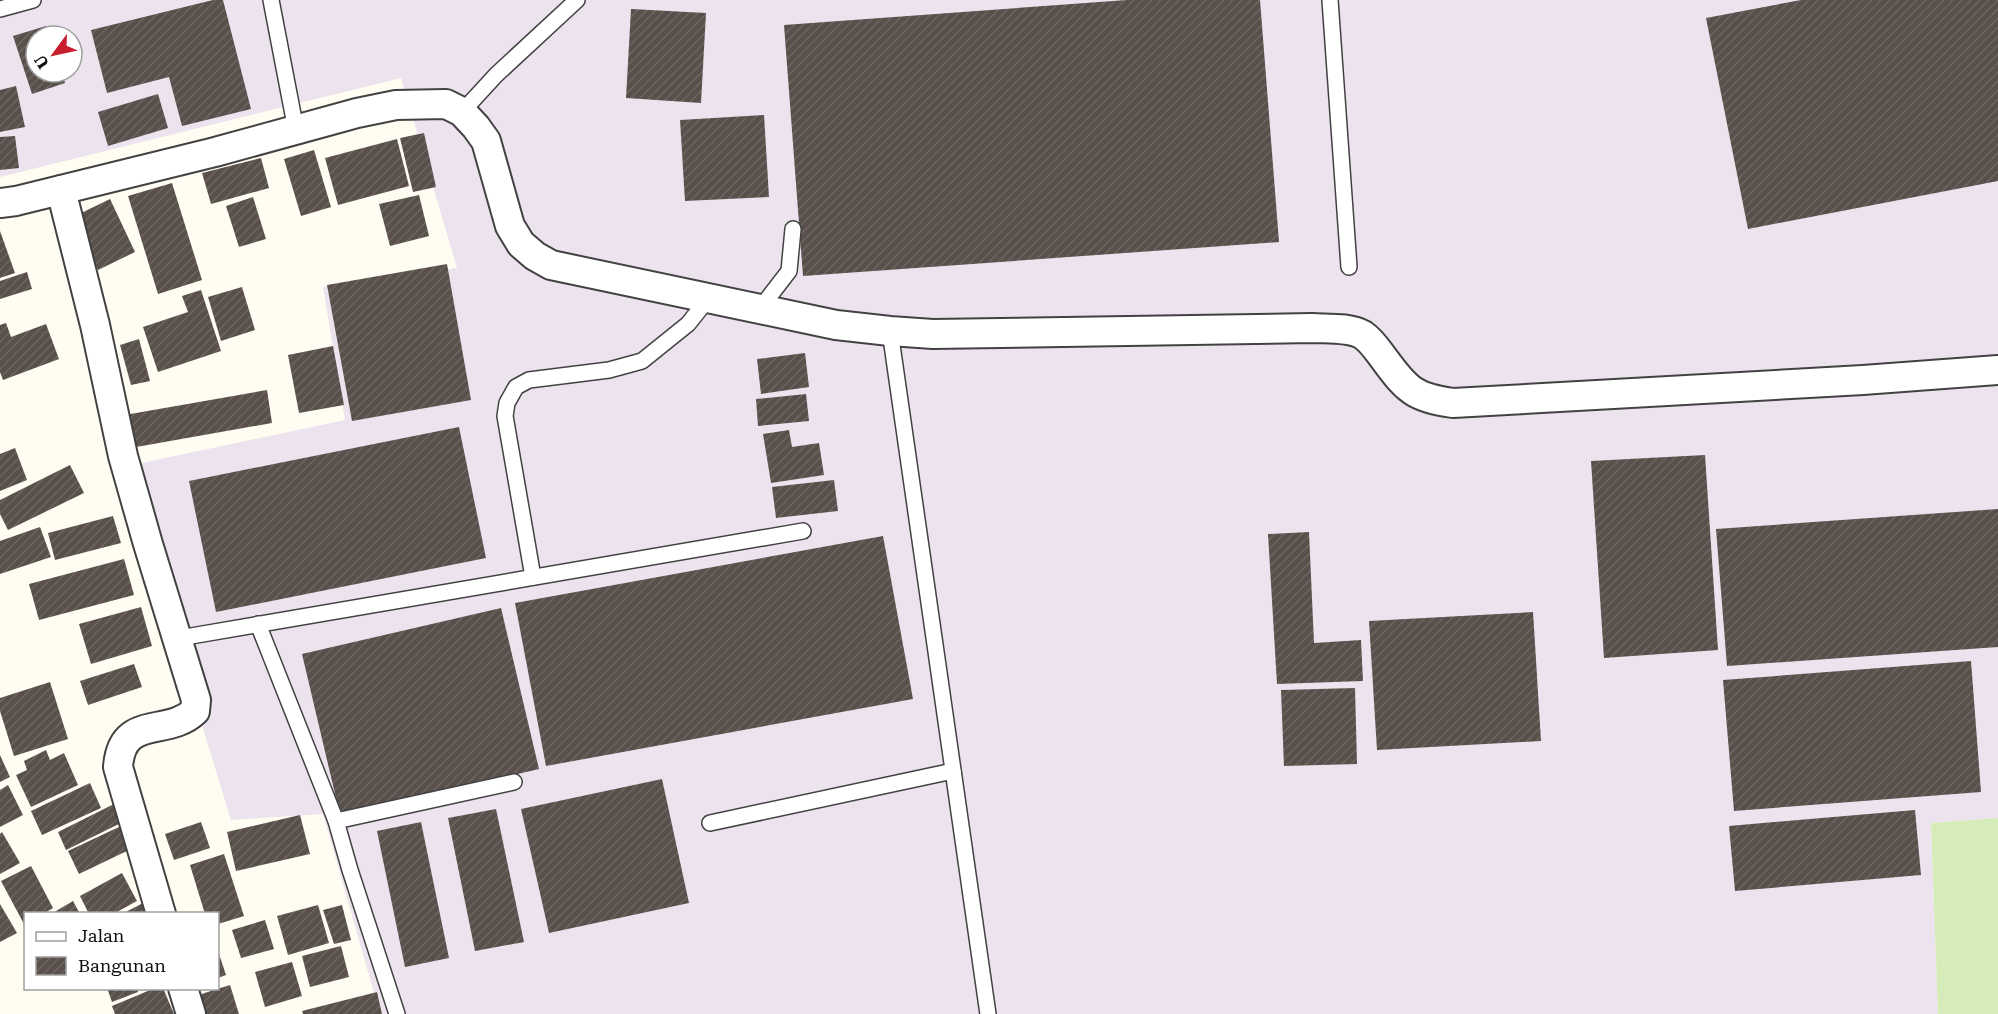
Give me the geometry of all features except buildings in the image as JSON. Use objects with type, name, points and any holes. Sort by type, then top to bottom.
[{"type":"street","points":[[0,203],[215,152],[357,113],[396,105],[446,104],[462,112],[486,141],[510,226],[521,244],[534,256],[551,265],[836,325],[933,334],[1312,328],[1345,330],[1361,334],[1374,345],[1397,377],[1411,390],[1428,399],[1453,403],[1863,380],[1998,370]]},
{"type":"street","points":[[61,190],[95,325],[123,456],[196,700],[195,711],[186,719],[135,733],[124,743],[119,758],[118,767],[160,912]]},
{"type":"street","points":[[184,990],[191,1014]]},
{"type":"lane","points":[[0,9],[33,0]]},
{"type":"lane","points":[[271,0],[296,130]]},
{"type":"lane","points":[[462,112],[496,75],[577,0]]},
{"type":"lane","points":[[1330,0],[1349,267]]},
{"type":"lane","points":[[759,310],[789,271],[793,229]]},
{"type":"lane","points":[[533,577],[505,416],[507,403],[516,387],[529,380],[609,370],[642,362],[688,324],[708,299]]},
{"type":"lane","points":[[890,331],[988,1014]]},
{"type":"lane","points":[[191,636],[802,531]]},
{"type":"lane","points":[[258,624],[336,821],[397,1014]]},
{"type":"lane","points":[[711,823],[953,771]]},
{"type":"lane","points":[[336,821],[514,782]]},
{"type":"shaded area","points":[[0,0],[1998,0],[1998,818],[1931,823],[1938,1014],[380,1014],[323,814],[231,820],[123,467],[345,420],[323,287],[457,268],[401,78],[0,177]]},
{"type":"green space","points":[[1998,818],[1998,1014],[1938,1014],[1931,823]]}]
